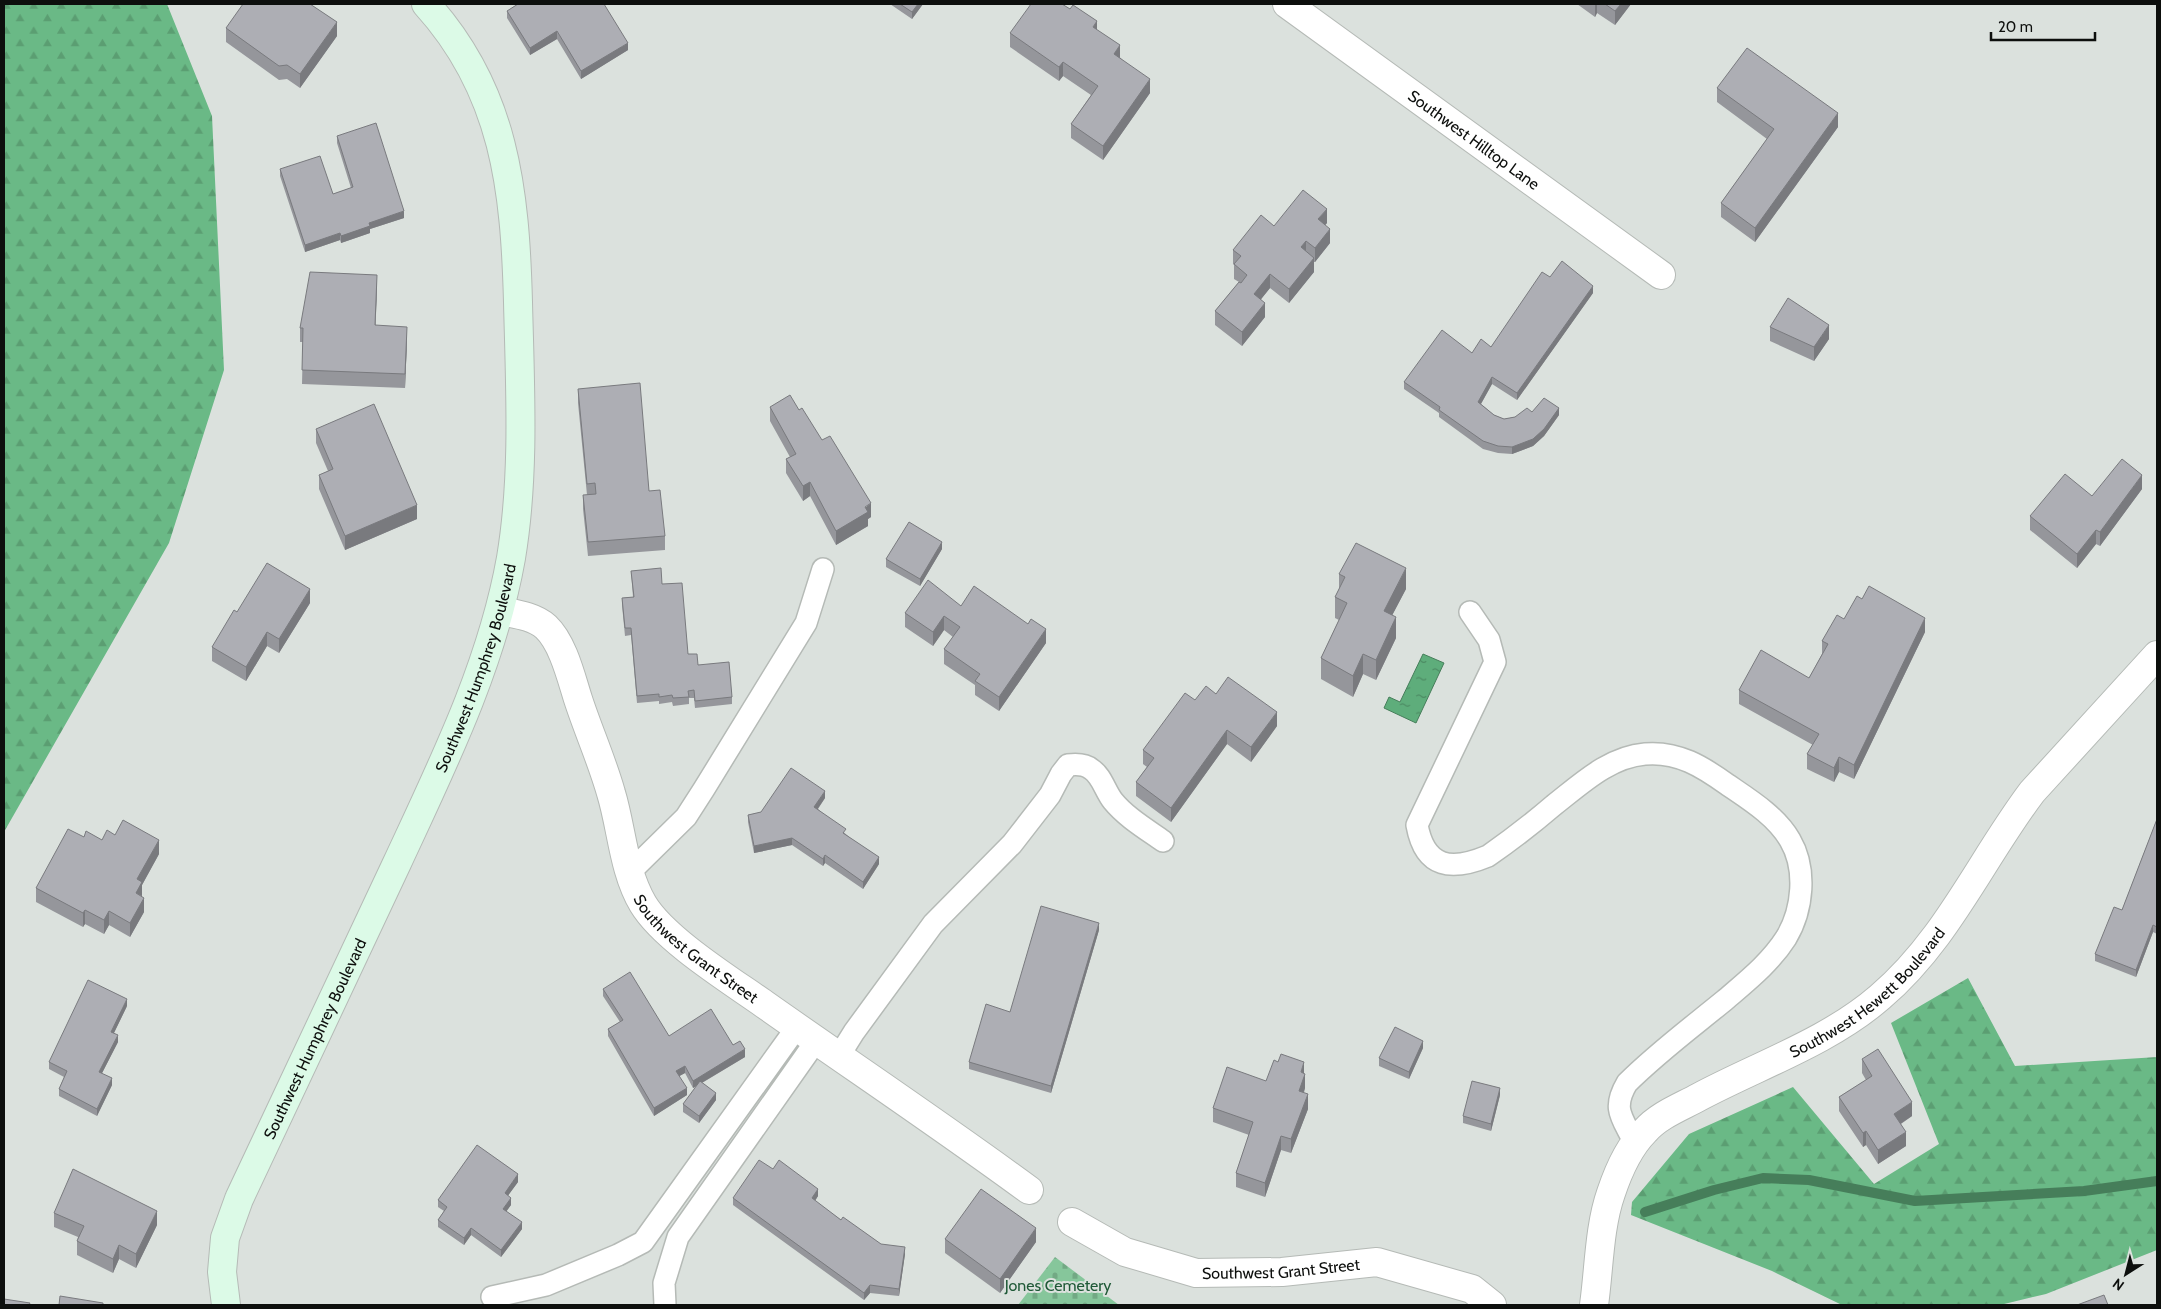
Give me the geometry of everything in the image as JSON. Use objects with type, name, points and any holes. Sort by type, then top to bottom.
[{"type":"main road","name":"Southwest Humphrey Boulevard","points":[[226,1305],[222,1272],[225,1238],[239,1199],[460,728],[500,611],[511,555],[520,448],[516,240],[510,187],[496,127],[479,82],[463,53],[426,4]]},
{"type":"street","name":"Southwest Hilltop Lane","points":[[1287,4],[1661,275]]},
{"type":"street","name":"Southwest Grant Street","points":[[500,611],[530,617],[546,627],[558,645],[568,668],[590,737],[611,792],[629,873],[643,904],[662,926],[710,966],[1029,1190]]},
{"type":"street","name":"Southwest Hewett Boulevard","points":[[1594,1305],[1610,1194],[1634,1144],[1653,1123],[1668,1114],[1722,1084],[1838,1029],[1863,1012],[1903,977],[1950,919],[2014,815],[2032,792],[2157,655]]},
{"type":"street","name":"Southwest Grant Street","points":[[1072,1222],[1125,1252],[1196,1273],[1282,1272],[1377,1262],[1472,1289],[1492,1305]]},
{"type":"lane","points":[[629,873],[686,817],[806,622],[823,569]]},
{"type":"lane","points":[[1470,612],[1489,640],[1496,662],[1417,825],[1419,837],[1426,850],[1436,861],[1451,865],[1469,864],[1488,856],[1593,774],[1626,758],[1645,754],[1680,756],[1757,804],[1790,840],[1798,861],[1801,879],[1795,918],[1786,937],[1774,954],[1744,983],[1627,1083],[1619,1097],[1618,1107],[1634,1144]]},
{"type":"lane","points":[[840,1056],[854,1032],[933,924],[1012,844],[1050,795],[1068,765],[1078,764],[1091,768],[1120,810],[1163,841]]},
{"type":"lane","points":[[492,1297],[546,1285],[644,1242],[806,1034]]},
{"type":"lane","points":[[665,1305],[664,1283],[678,1237],[806,1034]]},
{"type":"green space","points":[[4,4],[167,4],[212,116],[224,370],[169,543],[4,832]]},
{"type":"green space","points":[[1968,978],[2015,1066],[2157,1057],[2157,1250],[2046,1294],[2000,1305],[1842,1305],[1772,1271],[1631,1215],[1632,1202],[1689,1134],[1793,1087],[1874,1184],[1939,1144],[1891,1023]]},
{"type":"green space","name":"Jones Cemetery","points":[[1055,1257],[1119,1305],[1018,1305]]},
{"type":"water","points":[[1423,654],[1444,663],[1416,723],[1384,708],[1389,697],[1400,702]]},
{"type":"building","points":[[243,4],[310,4],[337,22],[300,74],[287,65],[279,66],[226,28]]},
{"type":"building","points":[[518,4],[604,4],[628,43],[581,71],[557,31],[530,48],[507,11]]},
{"type":"building","points":[[900,4],[918,4],[912,12]]},
{"type":"building","points":[[1031,4],[1062,4],[1070,9],[1073,5],[1097,21],[1093,27],[1120,45],[1114,54],[1150,79],[1103,146],[1071,124],[1098,86],[1063,62],[1059,67],[1010,33]]},
{"type":"building","points":[[1605,4],[1621,4],[1615,11]]},
{"type":"building","points":[[1747,48],[1838,113],[1755,228],[1721,203],[1774,129],[1717,88]]},
{"type":"building","points":[[376,123],[404,211],[369,223],[370,226],[341,236],[340,233],[305,245],[280,169],[320,156],[333,194],[353,187],[337,136]]},
{"type":"building","points":[[1303,190],[1327,209],[1318,219],[1330,229],[1315,248],[1306,241],[1301,247],[1314,258],[1289,289],[1270,274],[1254,294],[1265,303],[1242,332],[1215,311],[1247,275],[1234,264],[1241,256],[1233,250],[1261,215],[1274,226]]},
{"type":"building","points":[[1562,261],[1593,286],[1517,393],[1492,377],[1478,402],[1494,415],[1504,419],[1515,417],[1527,408],[1532,412],[1544,398],[1559,408],[1544,429],[1533,439],[1512,447],[1498,446],[1483,441],[1439,410],[1440,407],[1404,382],[1442,330],[1472,353],[1481,339],[1491,347],[1542,272],[1550,277]]},
{"type":"building","points":[[310,272],[377,275],[375,325],[407,327],[405,374],[302,370],[303,328],[300,328]]},
{"type":"building","points":[[1788,298],[1829,325],[1814,347],[1770,327]]},
{"type":"building","points":[[640,383],[649,491],[660,490],[665,536],[588,542],[583,495],[596,494],[595,483],[587,484],[578,389]]},
{"type":"building","points":[[790,395],[799,410],[802,408],[822,440],[830,436],[871,503],[865,507],[868,512],[836,531],[810,482],[803,486],[786,459],[796,454],[770,407]]},
{"type":"building","points":[[374,404],[417,505],[345,536],[319,475],[333,469],[316,429]]},
{"type":"building","points":[[2122,459],[2142,475],[2100,532],[2096,530],[2077,554],[2030,516],[2065,474],[2092,496]]},
{"type":"building","points":[[909,522],[942,542],[920,579],[886,559]]},
{"type":"building","points":[[1356,543],[1406,568],[1384,611],[1396,617],[1376,660],[1363,654],[1353,676],[1321,658],[1347,603],[1335,597],[1345,577],[1339,574]]},
{"type":"building","points":[[267,563],[310,589],[279,639],[267,632],[246,667],[212,647],[234,610],[237,612]]},
{"type":"building","points":[[661,568],[662,584],[682,583],[688,654],[697,654],[698,665],[729,662],[732,697],[695,701],[694,690],[688,691],[689,697],[673,698],[672,695],[659,697],[659,694],[637,696],[631,628],[625,628],[622,598],[634,597],[631,571]]},
{"type":"building","points":[[928,580],[961,606],[974,586],[1028,624],[1031,619],[1046,629],[999,697],[975,681],[980,674],[944,649],[960,627],[944,616],[933,632],[905,613]]},
{"type":"building","points":[[1869,586],[1925,618],[1854,765],[1839,757],[1834,768],[1807,754],[1819,734],[1739,690],[1761,650],[1809,678],[1828,644],[1822,641],[1837,615],[1844,619],[1857,596],[1862,599]]},
{"type":"building","points":[[1228,677],[1277,712],[1251,747],[1227,730],[1171,808],[1136,782],[1154,758],[1143,750],[1185,693],[1195,700],[1206,686],[1216,694]]},
{"type":"building","points":[[791,768],[825,791],[814,807],[846,829],[843,833],[879,857],[863,882],[825,855],[823,859],[792,838],[754,846],[748,815],[761,812]]},
{"type":"building","points":[[2157,819],[2157,927],[2153,925],[2136,970],[2095,954],[2114,907],[2122,910]]},
{"type":"building","points":[[123,820],[159,840],[137,879],[142,882],[136,893],[144,898],[130,923],[109,911],[104,920],[85,910],[83,913],[36,888],[68,829],[84,837],[86,831],[102,840],[107,830],[115,835]]},
{"type":"building","points":[[1041,906],[1099,923],[1051,1086],[969,1062],[986,1004],[1010,1012]]},
{"type":"building","points":[[630,972],[669,1036],[711,1009],[733,1045],[740,1041],[745,1049],[693,1081],[685,1066],[676,1071],[687,1088],[654,1108],[608,1029],[623,1020],[603,989]]},
{"type":"building","points":[[88,980],[127,999],[111,1032],[118,1035],[99,1072],[112,1078],[97,1109],[59,1089],[67,1071],[49,1062]]},
{"type":"building","points":[[1395,1027],[1423,1041],[1409,1072],[1379,1058]]},
{"type":"building","points":[[1878,1049],[1912,1102],[1894,1114],[1906,1132],[1878,1150],[1866,1131],[1863,1133],[1839,1097],[1872,1076],[1862,1059]]},
{"type":"building","points":[[1281,1054],[1304,1062],[1301,1072],[1305,1074],[1299,1091],[1308,1094],[1291,1139],[1281,1136],[1265,1183],[1236,1173],[1253,1122],[1213,1108],[1227,1067],[1266,1081],[1274,1060],[1278,1062]]},
{"type":"building","points":[[700,1081],[716,1093],[699,1116],[683,1104]]},
{"type":"building","points":[[1472,1081],[1500,1088],[1491,1124],[1463,1116]]},
{"type":"building","points":[[477,1145],[518,1174],[505,1193],[511,1198],[503,1209],[522,1222],[501,1250],[471,1228],[464,1238],[438,1220],[447,1207],[438,1200]]},
{"type":"building","points":[[759,1160],[773,1169],[779,1160],[818,1189],[812,1198],[841,1220],[843,1217],[881,1244],[905,1247],[899,1289],[870,1285],[864,1293],[733,1198]]},
{"type":"building","points":[[73,1169],[157,1211],[136,1254],[119,1245],[113,1259],[77,1241],[84,1226],[54,1213]]},
{"type":"building","points":[[981,1189],[1036,1228],[1000,1279],[945,1239]]},
{"type":"building","points":[[2104,1295],[2108,1305],[2077,1305]]},
{"type":"building","points":[[60,1296],[103,1303],[103,1305],[59,1305]]},
{"type":"building","points":[[4,1299],[30,1303],[29,1305],[4,1305]]},
{"type":"waterway","points":[[1645,1212],[1714,1190],[1763,1178],[1809,1180],[1915,1201],[2084,1191],[2157,1181]]}]
